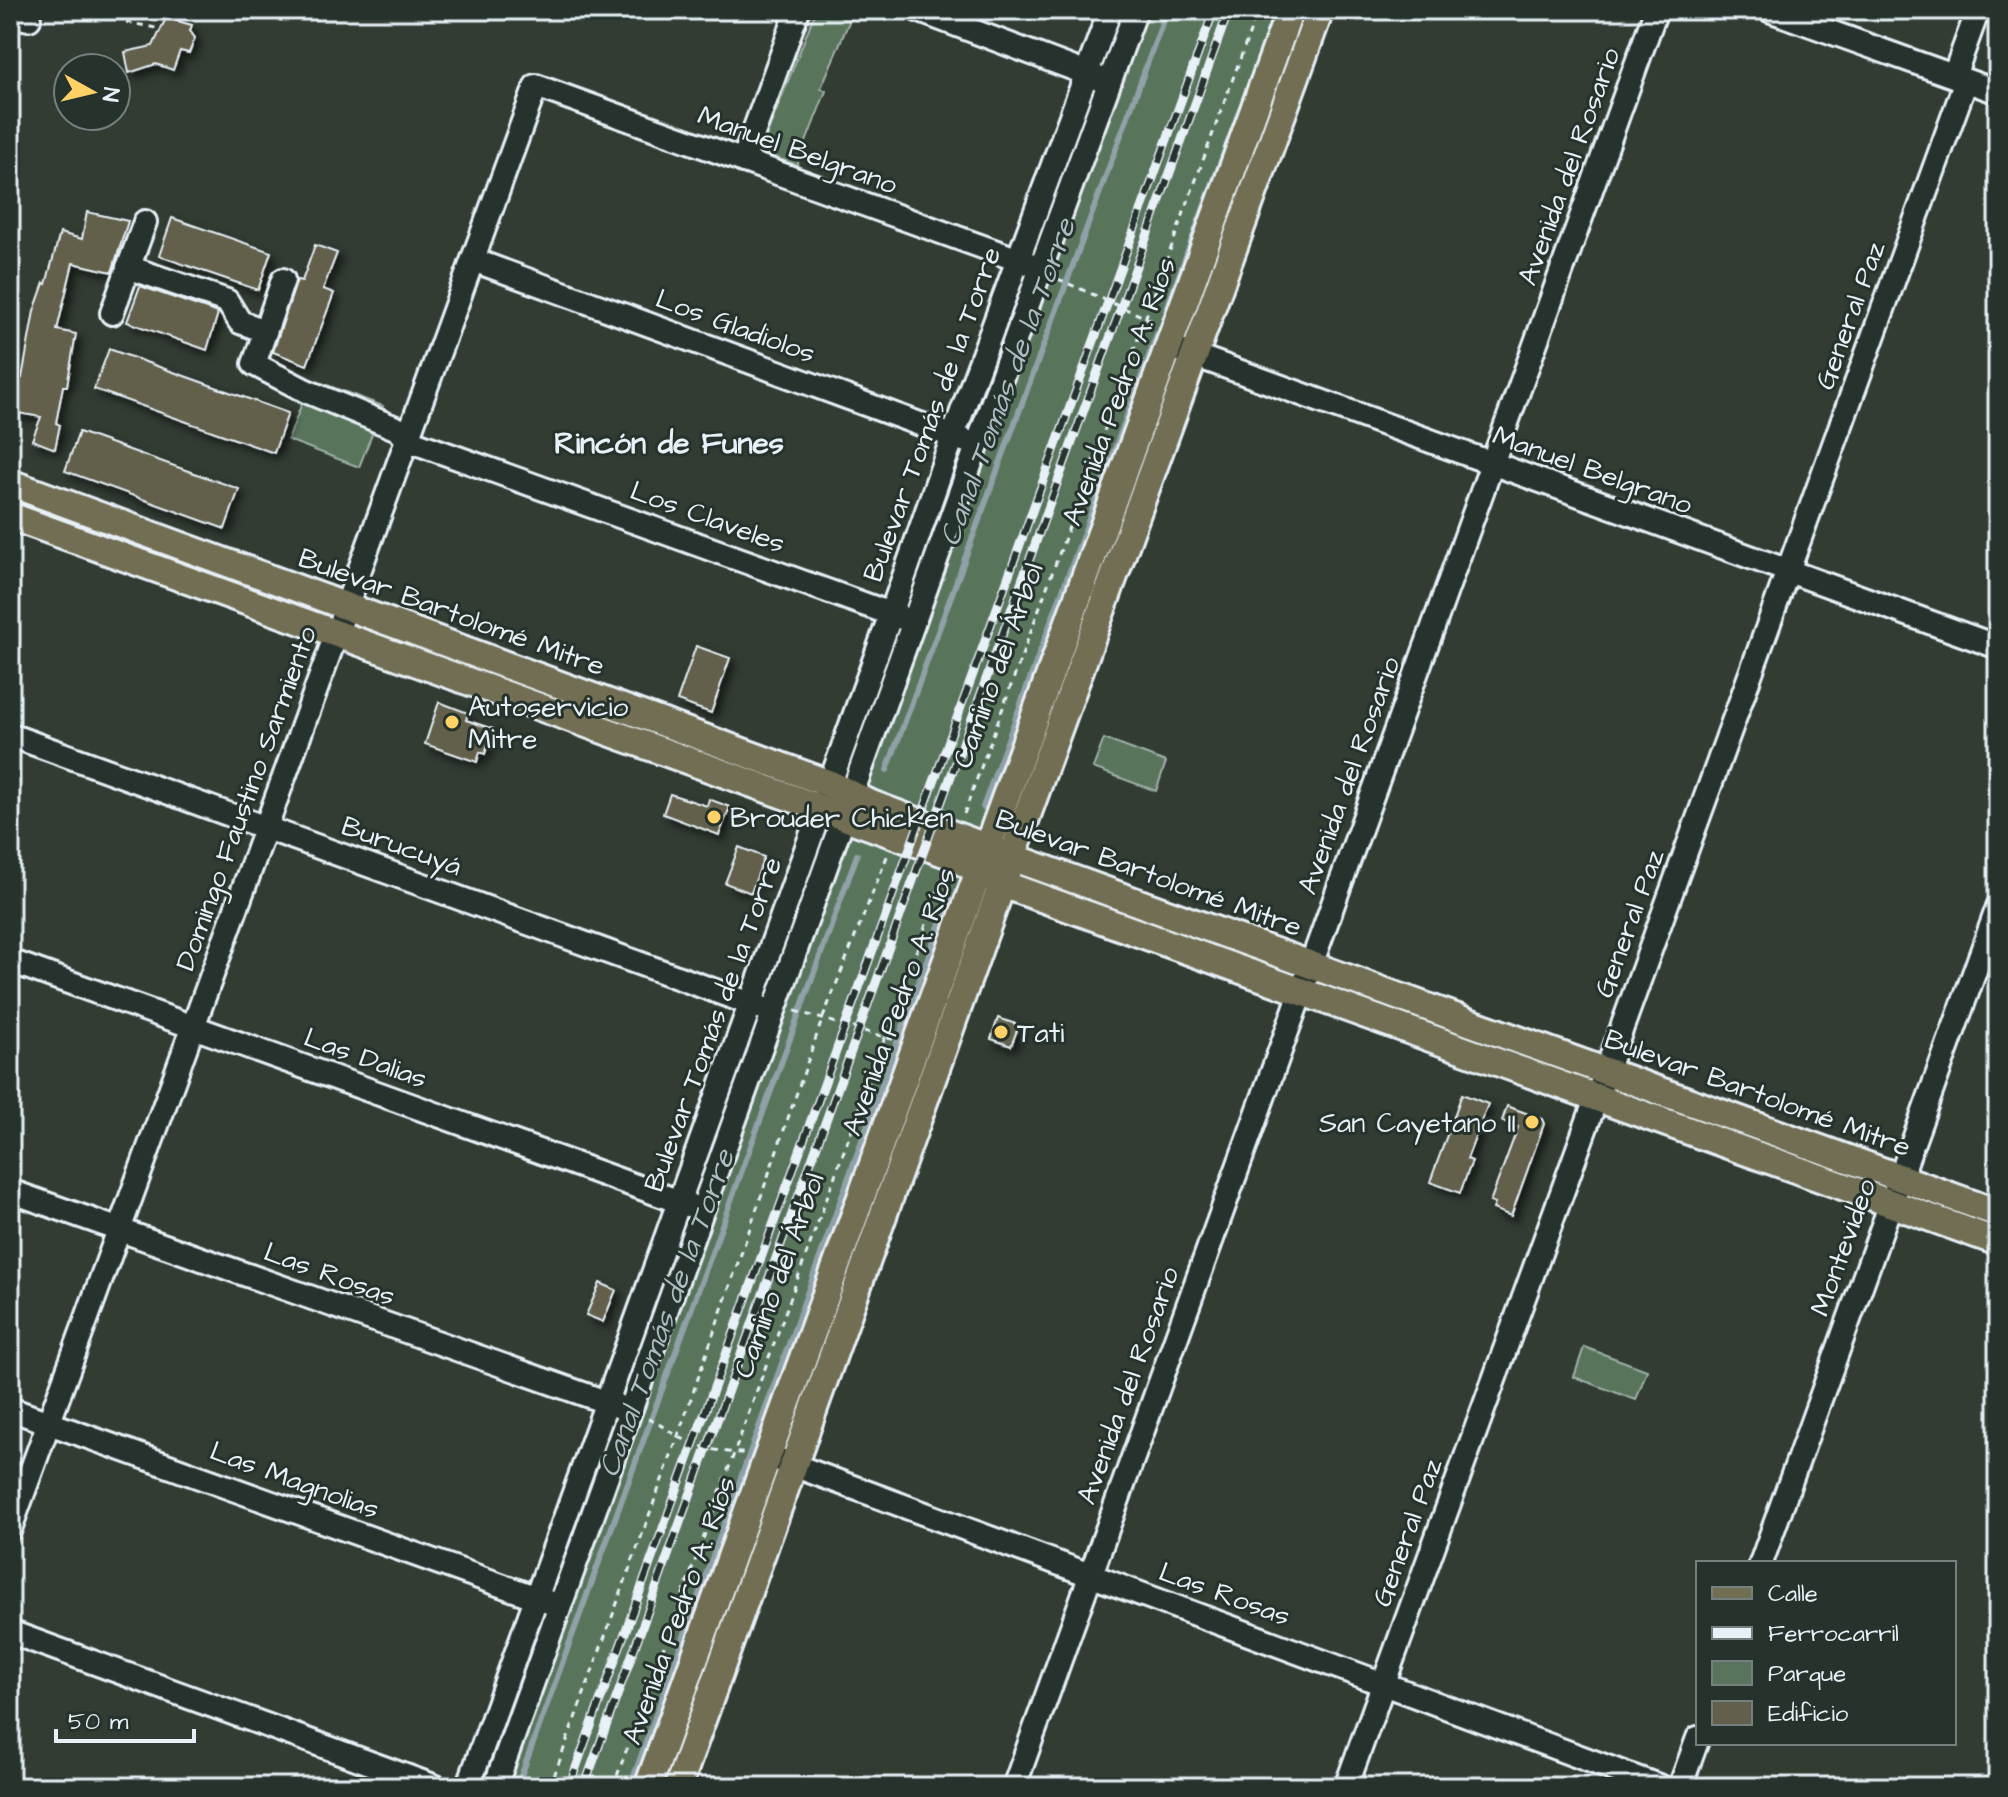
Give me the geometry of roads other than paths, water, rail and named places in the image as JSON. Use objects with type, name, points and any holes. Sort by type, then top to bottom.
[{"type":"main road","name":"Avenida Pedro A. Ríos","points":[[678,1787],[1002,884],[1000,852],[1172,338],[1290,10]]},
{"type":"main road","name":"Avenida Pedro A. Ríos","points":[[648,1787],[757,1455],[978,872],[1000,852],[1194,357],[1320,10]]},
{"type":"main road","name":"Bulevar Bartolomé Mitre","points":[[10,483],[347,606],[954,846],[978,872],[1002,884],[1998,1242]]},
{"type":"main road","name":"Bulevar Bartolomé Mitre","points":[[10,516],[337,634],[837,802],[896,836],[1000,852],[1998,1213]]},
{"type":"street","points":[[743,161],[798,10]]},
{"type":"street","points":[[917,10],[1110,82]]},
{"type":"street","name":"Bulevar Tomás de la Torre","points":[[495,1787],[561,1606],[637,1414],[702,1210],[783,1011],[837,802],[891,614],[1110,10]]},
{"type":"street","name":"Bulevar Tomás de la Torre","points":[[468,1787],[751,1004],[914,622],[1136,10]]},
{"type":"street","name":"Avenida del Rosario","points":[[1014,1787],[1656,10]]},
{"type":"street","points":[[1769,10],[1998,92]]},
{"type":"street","name":"General Paz","points":[[1346,1787],[1788,571],[1960,78],[1978,10]]},
{"type":"street","name":"Manuel Belgrano","points":[[536,86],[1041,268]]},
{"type":"street","name":"Domingo Faustino Sarmiento","points":[[10,1529],[536,86]]},
{"type":"street","points":[[112,313],[145,222]]},
{"type":"street","name":"Los Gladiolos","points":[[473,260],[978,445]]},
{"type":"street","points":[[128,267],[227,301],[240,322],[265,331],[283,280]]},
{"type":"street","name":"Los Claveles","points":[[265,331],[254,364],[306,391],[398,429],[408,440],[914,622]]},
{"type":"street","name":"Manuel Belgrano","points":[[1172,338],[1194,357],[1998,647]]},
{"type":"street","name":"Burucuyá","points":[[10,735],[751,1004],[783,1011]]},
{"type":"street","name":"Montevideo","points":[[1762,1561],[1998,907]]},
{"type":"street","name":"Las Dalias","points":[[10,961],[702,1210]]},
{"type":"street","name":"Las Rosas","points":[[10,1191],[637,1414]]},
{"type":"street","name":"Las Magnolias","points":[[10,1409],[561,1606]]},
{"type":"street","name":"Las Rosas","points":[[757,1455],[1661,1787]]},
{"type":"street","points":[[10,1632],[436,1787]]},
{"type":"street","points":[[1680,1787],[1696,1743]]},
{"type":"waterway","name":"Canal Tomás de la Torre","points":[[887,770],[1167,10]]},
{"type":"waterway","points":[[1166,310],[1270,28]]},
{"type":"waterway","points":[[983,807],[1157,334]]},
{"type":"waterway","name":"Canal Tomás de la Torre","points":[[517,1787],[857,855]]},
{"type":"waterway","points":[[630,1787],[949,898]]},
{"type":"railway","points":[[569,1787],[1214,10]]},
{"type":"railway","points":[[584,1787],[1229,10]]},
{"type":"place","name":"Autoservicio Mitre","points":[[452,722]]},
{"type":"place","name":"Brouder Chicken","points":[[714,817]]},
{"type":"place","name":"Tati","points":[[1001,1032]]},
{"type":"place","name":"San Cayetano II","points":[[1532,1122]]},
{"type":"district","name":"Rincón de Funes","points":[[669,443]]}]
